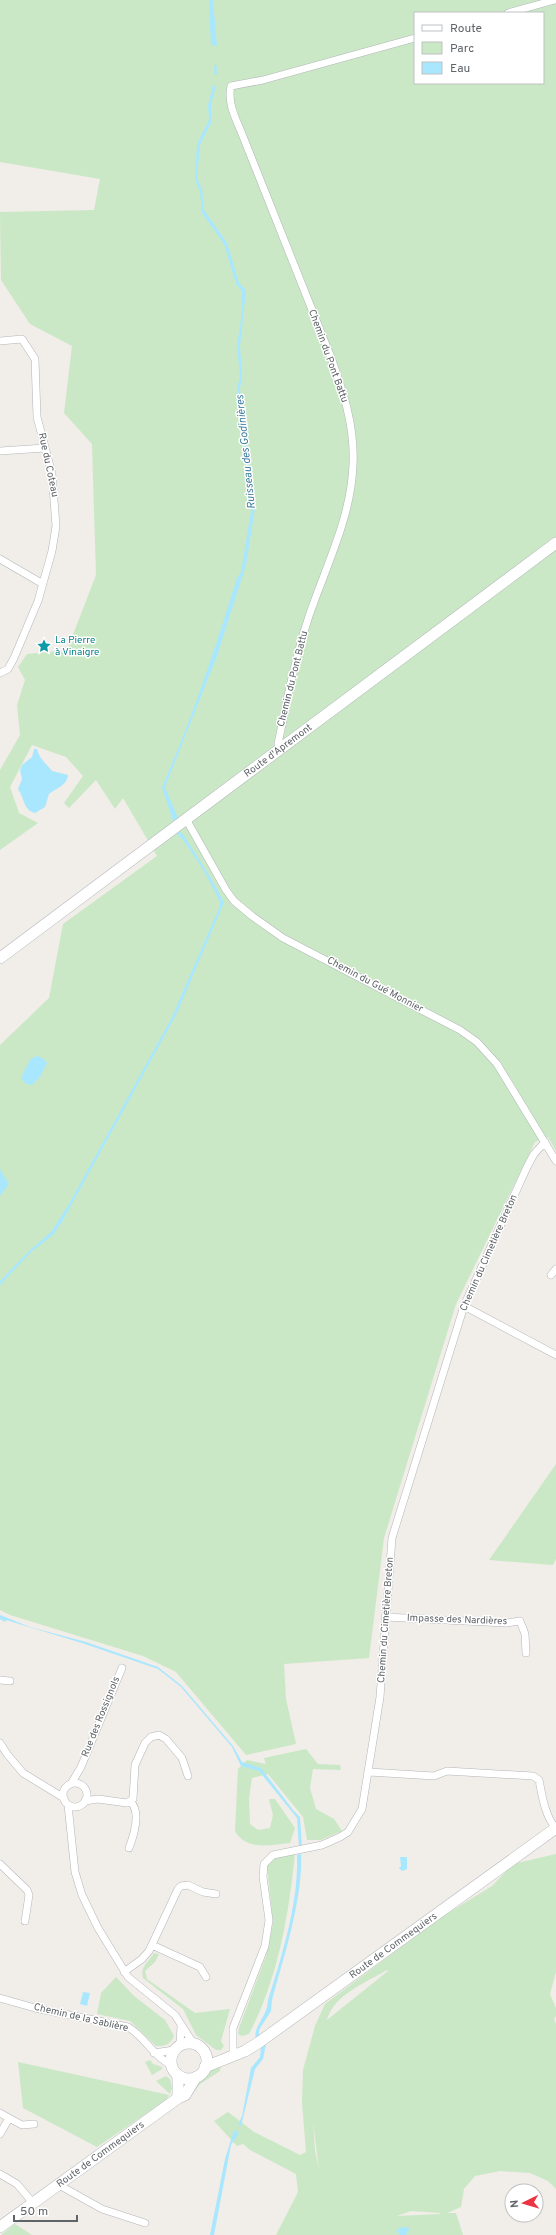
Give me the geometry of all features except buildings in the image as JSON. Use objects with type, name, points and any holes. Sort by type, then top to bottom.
[{"type":"street","points":[[512,12],[555,0]]},
{"type":"street","name":"Chemin du Pont Battu","points":[[281,749],[278,744],[300,646],[349,502],[354,464],[347,404],[230,102],[231,86],[263,80],[414,38]]},
{"type":"street","name":"Rue du Coteau","points":[[0,340],[22,339],[35,360],[37,417],[46,448],[55,490],[56,526],[52,551],[43,584],[14,658],[8,669],[0,673]]},
{"type":"street","points":[[0,450],[46,448]]},
{"type":"street","name":"Route d'Apremont","points":[[0,958],[556,543]]},
{"type":"street","points":[[0,560],[43,584]]},
{"type":"street","name":"Chemin du Gué Monnier","points":[[186,819],[226,890],[234,901],[252,916],[283,938],[460,1030],[476,1042],[497,1064],[556,1161]]},
{"type":"street","name":"Chemin du Cimetière Breton","points":[[230,2057],[233,2028],[265,1946],[269,1920],[263,1877],[264,1864],[274,1855],[331,1842],[348,1832],[362,1809],[380,1697],[392,1538],[464,1306],[527,1167],[534,1154],[545,1142]]},
{"type":"street","points":[[551,1275],[556,1269]]},
{"type":"street","points":[[464,1306],[556,1356]]},
{"type":"street","name":"Impasse des Nardières","points":[[385,1617],[506,1623],[520,1621],[525,1634],[526,1653]]},
{"type":"street","name":"Rue des Rossignols","points":[[68,1786],[81,1767],[122,1668]]},
{"type":"street","points":[[0,1680],[10,1681]]},
{"type":"street","points":[[131,1802],[134,1795],[135,1765],[145,1743],[151,1737],[159,1735],[166,1739],[182,1758],[188,1776]]},
{"type":"street","points":[[0,1743],[23,1773],[53,1790],[66,1802],[78,1806]]},
{"type":"street","name":"Rue des Rossignols","points":[[81,1767],[81,1784]]},
{"type":"street","points":[[369,1772],[434,1776],[447,1771],[533,1776],[539,1780],[543,1799],[552,1824],[556,1828]]},
{"type":"street","points":[[53,1790],[81,1784],[87,1792],[98,1799]]},
{"type":"street","points":[[68,1786],[66,1802],[71,1822],[73,1859],[82,1895],[98,1928],[124,1972],[138,1986],[170,2011],[194,2043],[204,2052],[230,2057]]},
{"type":"street","points":[[86,1801],[87,1792]]},
{"type":"street","points":[[71,1822],[78,1806],[86,1801],[98,1799],[124,1803],[131,1802]]},
{"type":"street","points":[[129,1848],[133,1836],[135,1812],[135,1806],[131,1802]]},
{"type":"street","name":"Route de Commequiers","points":[[205,2067],[230,2057],[265,2038],[556,1828]]},
{"type":"street","points":[[0,1864],[27,1890],[29,1895],[25,1921]]},
{"type":"street","points":[[124,1972],[142,1959],[152,1945],[178,1889],[181,1886],[188,1885],[203,1892],[216,1894]]},
{"type":"street","points":[[152,1945],[200,1967],[206,1976]]},
{"type":"street","name":"Chemin de la Sablière","points":[[0,1998],[35,2008],[128,2027],[139,2035],[159,2058],[175,2070]]},
{"type":"street","points":[[178,2098],[175,2070],[181,2026]]},
{"type":"street","points":[[154,2053],[194,2043]]},
{"type":"street","points":[[175,2070],[186,2078],[196,2077],[205,2067],[204,2052]]},
{"type":"street","name":"Route de Commequiers","points":[[0,2227],[178,2098],[185,2096],[190,2090],[196,2077]]},
{"type":"street","points":[[0,2113],[22,2125],[34,2124]]},
{"type":"street","points":[[0,2134],[9,2118]]},
{"type":"street","points":[[0,2174],[17,2184],[33,2203]]},
{"type":"street","points":[[59,2185],[102,2209],[145,2223]]},
{"type":"green space","points":[[0,0],[556,0],[556,1151],[548,1137],[535,1142],[456,1304],[384,1538],[369,1658],[284,1664],[286,1699],[296,1744],[246,1755],[176,1672],[143,1656],[10,1615],[0,1610],[0,1045],[49,998],[63,924],[157,856],[123,798],[115,809],[96,780],[69,808],[64,803],[83,776],[66,757],[32,745],[10,787],[19,813],[38,823],[0,850],[0,770],[20,735],[17,705],[25,680],[18,667],[27,654],[67,650],[96,575],[92,444],[64,413],[72,346],[30,324],[1,280],[0,212],[94,210],[100,179],[0,162]]},
{"type":"green space","points":[[556,1464],[556,1559],[553,1565],[489,1560]]},
{"type":"green space","points":[[306,1749],[318,1764],[340,1765],[341,1770],[313,1769],[310,1788],[316,1809],[334,1819],[342,1831],[321,1840],[307,1840],[303,1817],[268,1774],[252,1778],[249,1798],[250,1824],[258,1830],[270,1828],[273,1815],[269,1799],[275,1799],[295,1828],[290,1843],[260,1845],[246,1842],[235,1831],[238,1769],[247,1760],[266,1764],[264,1758]]},
{"type":"green space","points":[[295,1853],[285,1923],[275,1969],[268,1991],[249,2034],[242,2036],[238,2034],[239,2028],[266,1956],[273,1923],[267,1866],[272,1859]]},
{"type":"green space","points":[[556,1854],[556,1972],[550,1994],[556,2008],[556,2016],[554,2019],[556,2024],[556,2189],[548,2181],[530,2173],[500,2171],[475,2176],[464,2189],[461,2207],[447,2213],[456,2213],[463,2235],[276,2235],[298,2192],[296,2174],[250,2150],[243,2144],[237,2146],[214,2121],[228,2112],[254,2132],[300,2155],[306,2152],[302,2102],[303,2070],[315,2026],[325,2004],[437,1920],[492,1886],[513,1864]],"holes":[[[387,1970],[388,1971],[327,2020],[330,2011],[343,1996]],[[313,2122],[319,2170],[315,2150]],[[411,2211],[440,2213],[440,2214],[397,2216]]]},
{"type":"green space","points":[[154,1953],[159,1954],[155,1962],[145,1971],[147,1979],[195,2013],[230,2009],[221,2041],[224,2046],[221,2050],[216,2050],[196,2035],[183,2009],[143,1978],[142,1974],[144,1967]]},
{"type":"green space","points":[[116,1977],[134,1996],[165,2020],[174,2036],[169,2043],[156,2046],[130,2021],[97,2014],[101,1993]]},
{"type":"green space","points":[[150,2060],[153,2064],[162,2067],[162,2069],[152,2075],[145,2062]]},
{"type":"green space","points":[[18,2062],[169,2095],[166,2100],[97,2147],[23,2108]]},
{"type":"green space","points":[[221,2065],[220,2071],[200,2084],[195,2091],[194,2087],[202,2077],[209,2071]]},
{"type":"green space","points":[[166,2076],[170,2079],[172,2088],[170,2094],[156,2081]]},
{"type":"green space","points":[[15,2224],[32,2235],[1,2235]]},
{"type":"water","points":[[209,0],[213,0],[217,46],[211,45]]},
{"type":"water","points":[[213,85],[216,86],[211,104],[211,123],[200,145],[197,178],[202,189],[204,210],[227,243],[239,283],[246,290],[240,346],[242,376],[240,389],[255,508],[246,565],[217,656],[165,787],[178,818],[173,821],[162,787],[193,710],[212,657],[237,578],[241,572],[252,505],[237,389],[240,376],[237,346],[242,312],[242,291],[236,284],[224,244],[202,213],[200,192],[195,179],[197,144],[209,120],[208,105]]},
{"type":"water","points":[[34,749],[37,749],[41,759],[52,771],[68,775],[66,782],[49,794],[45,807],[35,813],[31,812],[26,807],[18,789],[22,779],[20,770],[22,765],[32,757]]},
{"type":"water","points":[[179,832],[183,834],[209,875],[224,902],[223,905],[176,1015],[62,1222],[53,1235],[31,1252],[0,1285],[0,1281],[30,1250],[51,1232],[69,1204],[172,1017],[220,906],[220,902],[204,871],[184,841],[176,833]]},
{"type":"water","points":[[36,1056],[43,1058],[47,1063],[40,1077],[32,1085],[26,1084],[21,1078],[30,1060]]},
{"type":"water","points":[[0,1169],[9,1184],[0,1196]]},
{"type":"water","points":[[0,1615],[30,1627],[86,1642],[158,1667],[182,1686],[233,1746],[242,1762],[261,1768],[300,1817],[302,1847],[299,1847],[297,1818],[259,1771],[241,1766],[232,1747],[181,1687],[158,1669],[82,1643],[6,1620],[5,1622],[0,1619]]},
{"type":"water","points":[[301,1854],[299,1890],[292,1927],[272,2000],[271,2011],[259,2030],[259,2036],[256,2038],[256,2030],[266,2011],[279,1965],[295,1891],[297,1855]]},
{"type":"water","points":[[400,1857],[407,1857],[407,1869],[402,1871],[399,1868],[401,1866]]},
{"type":"water","points":[[83,1992],[90,1993],[87,2006],[80,2004]]},
{"type":"water","points":[[266,2044],[263,2059],[255,2069],[241,2126],[238,2125],[242,2116],[251,2068],[260,2057],[261,2046]]},
{"type":"water","points":[[234,2130],[239,2133],[231,2145],[214,2235],[210,2235],[225,2159]]},
{"type":"water","points":[[402,2227],[410,2228],[406,2235],[400,2235],[396,2230]]},
{"type":"waterway","name":"Ruisseau des Godinières","points":[[215,66],[216,74]]},
{"type":"place","name":"La Pierre à Vinaigre","points":[[44,646]]}]
